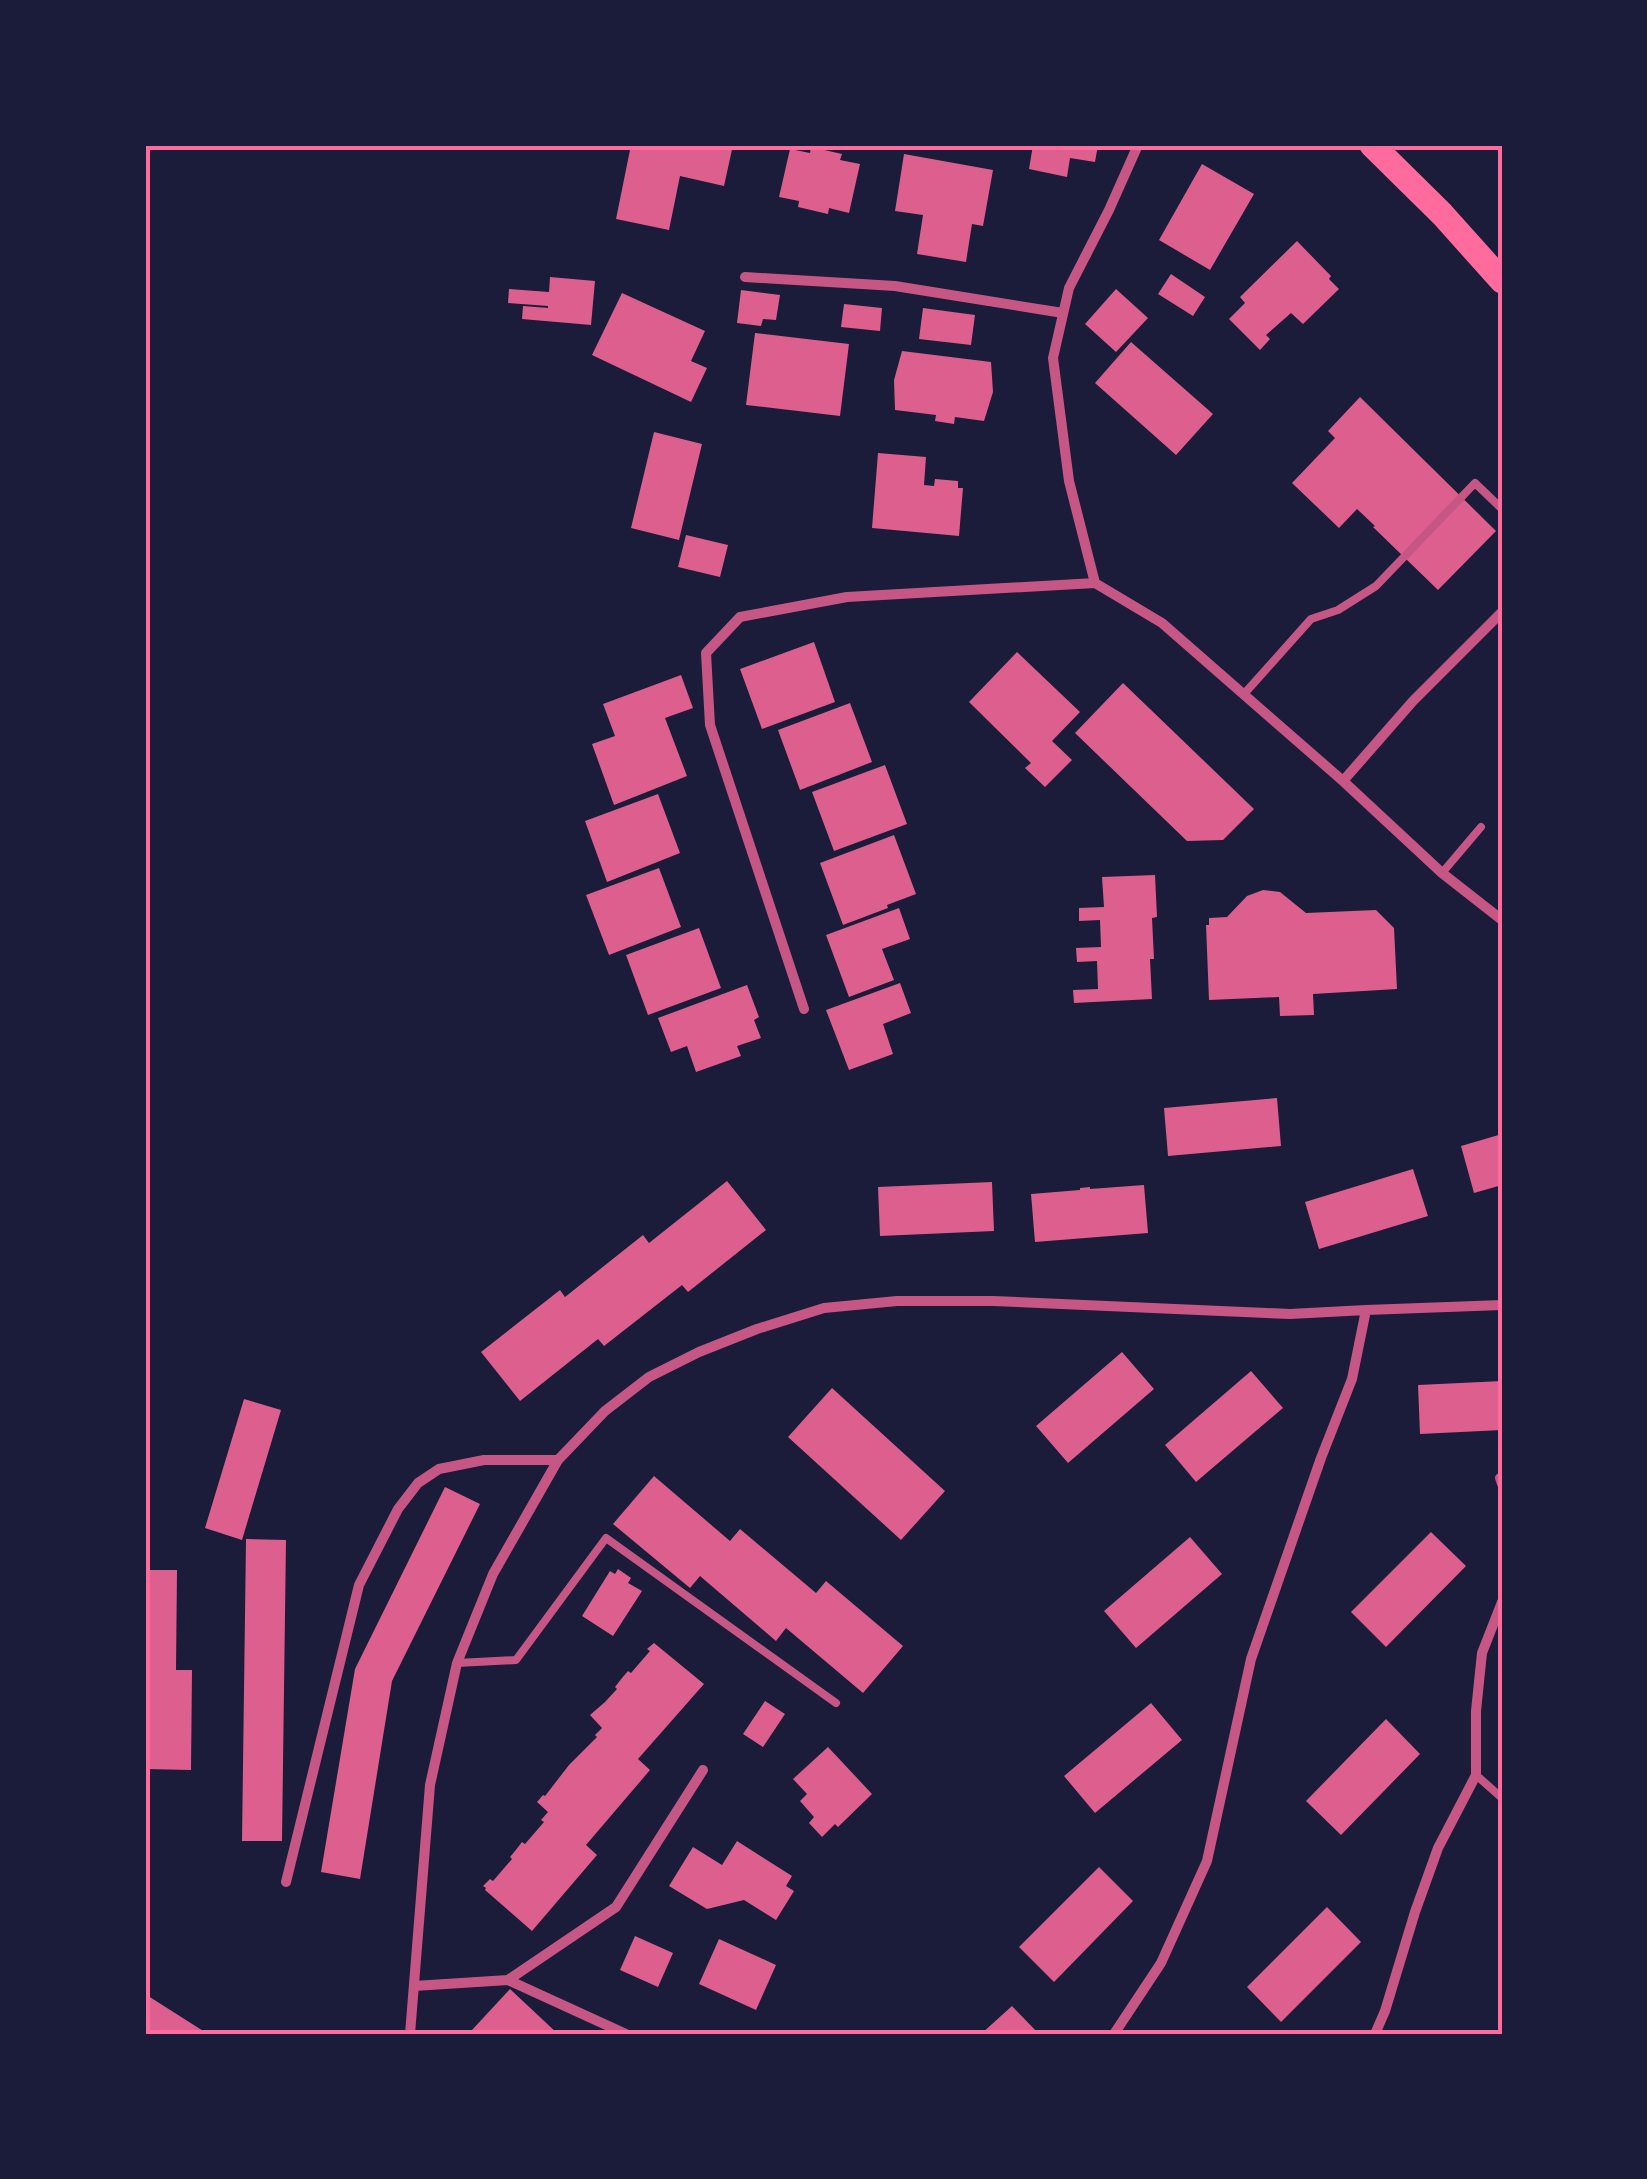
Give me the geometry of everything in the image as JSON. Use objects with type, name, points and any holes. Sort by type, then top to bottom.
[{"type":"main road","points":[[1372,145],[1502,281]]},
{"type":"street","points":[[1095,584],[1069,482],[1052,358],[1069,288],[1138,145]]},
{"type":"street","points":[[745,277],[896,286],[1064,312]]},
{"type":"street","points":[[804,1009],[710,726],[706,653],[740,617],[848,597],[1095,584],[1162,623],[1442,873],[1502,920]]},
{"type":"street","points":[[1343,781],[1414,702],[1500,618]]},
{"type":"street","points":[[410,2034],[430,1786],[456,1663],[493,1574],[558,1460],[605,1411],[649,1377],[699,1352],[824,1308],[897,1301],[993,1300],[1290,1314],[1502,1306]]},
{"type":"street","points":[[1114,2034],[1161,1963],[1207,1861],[1251,1659],[1352,1379],[1366,1310]]},
{"type":"street","points":[[286,1882],[359,1585],[398,1509],[418,1483],[439,1469],[484,1460],[558,1460]]},
{"type":"street","points":[[1375,2034],[1438,1848],[1476,1774],[1476,1710],[1482,1653],[1502,1602]]},
{"type":"street","points":[[508,1980],[616,1907],[703,1770]]},
{"type":"street","points":[[414,1986],[508,1980],[626,2034]]},
{"type":"lane","points":[[1244,694],[1311,619],[1338,610],[1376,586],[1475,483],[1502,509]]},
{"type":"lane","points":[[1442,873],[1481,827]]},
{"type":"lane","points":[[456,1663],[516,1660],[606,1538],[836,1703]]},
{"type":"lane","points":[[1476,1774],[1502,1798]]},
{"type":"building","points":[[631,145],[733,145],[724,186],[680,176],[669,230],[616,219]]},
{"type":"building","points":[[1033,145],[1098,145],[1095,162],[1070,158],[1067,177],[1029,169]]},
{"type":"building","points":[[811,147],[842,154],[840,160],[860,164],[849,213],[829,208],[828,214],[798,207],[799,201],[779,197],[790,149],[810,153]]},
{"type":"building","points":[[904,154],[993,170],[983,226],[972,224],[966,262],[917,254],[923,215],[895,211]]},
{"type":"building","points":[[1202,164],[1254,194],[1210,270],[1159,240]]},
{"type":"building","points":[[1297,241],[1339,289],[1303,324],[1291,313],[1266,335],[1270,339],[1260,350],[1229,319],[1245,303],[1240,297]]},
{"type":"building","points":[[1171,274],[1205,297],[1193,316],[1158,294]]},
{"type":"building","points":[[550,277],[595,281],[591,325],[522,319],[523,306],[548,306],[508,303],[509,289],[549,292]]},
{"type":"building","points":[[1116,289],[1148,318],[1116,352],[1085,324]]},
{"type":"building","points":[[741,290],[780,295],[776,320],[763,319],[761,326],[737,323]]},
{"type":"building","points":[[622,293],[705,331],[691,361],[707,368],[691,402],[592,355]]},
{"type":"building","points":[[844,304],[882,308],[880,331],[841,327]]},
{"type":"building","points":[[923,308],[975,315],[971,345],[919,339]]},
{"type":"building","points":[[755,333],[849,344],[840,416],[746,405]]},
{"type":"building","points":[[1131,342],[1213,414],[1176,455],[1095,383]]},
{"type":"building","points":[[902,351],[991,362],[993,392],[984,421],[955,417],[954,424],[935,421],[936,415],[895,410],[894,380]]},
{"type":"building","points":[[1360,397],[1496,531],[1438,590],[1357,509],[1339,528],[1292,483],[1335,438],[1328,431]]},
{"type":"building","points":[[654,432],[702,444],[679,540],[631,528]]},
{"type":"building","points":[[878,453],[926,457],[924,485],[934,486],[935,479],[958,481],[958,488],[963,488],[959,536],[872,528]]},
{"type":"building","points":[[686,535],[728,545],[720,577],[678,567]]},
{"type":"building","points":[[814,642],[835,702],[762,729],[740,669]]},
{"type":"building","points":[[1017,652],[1080,712],[1052,741],[1072,760],[1045,787],[1025,768],[1031,763],[969,702]]},
{"type":"building","points":[[681,675],[693,708],[665,718],[687,776],[614,805],[592,744],[615,736],[603,704]]},
{"type":"building","points":[[1123,683],[1254,809],[1223,840],[1187,841],[1075,733]]},
{"type":"building","points":[[850,703],[872,762],[800,790],[778,730]]},
{"type":"building","points":[[885,765],[907,824],[834,851],[812,792]]},
{"type":"building","points":[[658,794],[680,853],[607,882],[585,821]]},
{"type":"building","points":[[894,835],[916,894],[843,925],[820,863]]},
{"type":"building","points":[[659,868],[681,927],[609,955],[586,895]]},
{"type":"building","points":[[1155,875],[1157,917],[1152,918],[1152,999],[1074,1003],[1073,990],[1098,989],[1097,961],[1077,962],[1076,948],[1101,947],[1100,920],[1079,921],[1079,908],[1104,907],[1102,877]]},
{"type":"building","points":[[1263,890],[1280,892],[1306,913],[1376,910],[1394,928],[1397,989],[1313,994],[1314,1015],[1280,1016],[1279,997],[1209,1000],[1209,918],[1227,917],[1247,896]]},
{"type":"building","points":[[899,908],[910,939],[882,949],[894,980],[849,997],[826,935]]},
{"type":"building","points":[[699,928],[721,988],[648,1015],[626,955]]},
{"type":"building","points":[[900,983],[911,1013],[883,1024],[893,1054],[849,1070],[826,1010]]},
{"type":"building","points":[[747,985],[759,1017],[754,1020],[761,1038],[737,1046],[741,1056],[696,1072],[687,1046],[671,1052],[658,1018]]},
{"type":"building","points":[[1277,1098],[1281,1146],[1168,1156],[1164,1108]]},
{"type":"building","points":[[1502,1134],[1502,1185],[1474,1193],[1461,1146]]},
{"type":"building","points":[[1413,1169],[1428,1216],[1319,1249],[1305,1202]]},
{"type":"building","points":[[727,1181],[766,1230],[688,1292],[682,1285],[604,1346],[598,1339],[520,1401],[481,1352],[560,1290],[565,1297],[643,1235],[649,1243]]},
{"type":"building","points":[[992,1182],[994,1231],[880,1236],[878,1187]]},
{"type":"building","points":[[1144,1185],[1148,1233],[1035,1242],[1031,1194]]},
{"type":"building","points":[[1122,1352],[1154,1389],[1068,1463],[1036,1426]]},
{"type":"building","points":[[1251,1371],[1283,1408],[1196,1482],[1165,1445]]},
{"type":"building","points":[[1502,1381],[1502,1430],[1420,1434],[1418,1385]]},
{"type":"building","points":[[832,1388],[945,1491],[901,1540],[788,1437]]},
{"type":"building","points":[[244,1399],[281,1410],[242,1540],[205,1528]]},
{"type":"building","points":[[654,1476],[730,1541],[740,1529],[816,1593],[826,1581],[903,1646],[863,1693],[786,1628],[776,1641],[700,1576],[690,1588],[613,1524]]},
{"type":"building","points":[[445,1487],[480,1504],[392,1681],[360,1879],[321,1872],[355,1669]]},
{"type":"building","points":[[1431,1532],[1466,1566],[1386,1647],[1351,1612]]},
{"type":"building","points":[[1190,1537],[1222,1574],[1136,1648],[1104,1611]]},
{"type":"building","points":[[246,1539],[286,1540],[282,1841],[242,1841]]},
{"type":"building","points":[[618,1569],[631,1578],[628,1583],[642,1591],[613,1636],[582,1616],[610,1571],[615,1574]]},
{"type":"building","points":[[145,1570],[177,1570],[176,1670],[192,1670],[191,1770],[145,1769]]},
{"type":"building","points":[[654,1643],[704,1684],[638,1759],[650,1770],[586,1845],[597,1855],[532,1931],[483,1886],[490,1879],[493,1881],[522,1842],[525,1844],[544,1822],[541,1820],[548,1812],[537,1802],[602,1728],[590,1715]]},
{"type":"building","points":[[765,1701],[785,1714],[763,1747],[743,1734]]},
{"type":"building","points":[[1151,1703],[1182,1740],[1095,1813],[1064,1776]]},
{"type":"building","points":[[1386,1719],[1420,1754],[1341,1835],[1306,1801]]},
{"type":"building","points":[[828,1747],[872,1794],[822,1837],[809,1823],[814,1817],[800,1801],[807,1794],[793,1779]]},
{"type":"building","points":[[737,1841],[792,1876],[786,1886],[794,1891],[776,1920],[744,1900],[707,1909],[669,1886],[693,1847],[722,1865]]},
{"type":"building","points":[[1099,1867],[1133,1901],[1054,1982],[1019,1947]]},
{"type":"building","points":[[1327,1907],[1361,1942],[1281,2022],[1247,1987]]},
{"type":"building","points":[[635,1936],[673,1953],[658,1987],[620,1970]]},
{"type":"building","points":[[719,1939],[776,1965],[756,2010],[699,1984]]},
{"type":"building","points":[[510,1989],[558,2034],[476,2034],[472,2030]]},
{"type":"building","points":[[145,1994],[208,2034],[145,2034]]},
{"type":"building","points":[[1012,2006],[1039,2034],[981,2034]]}]
